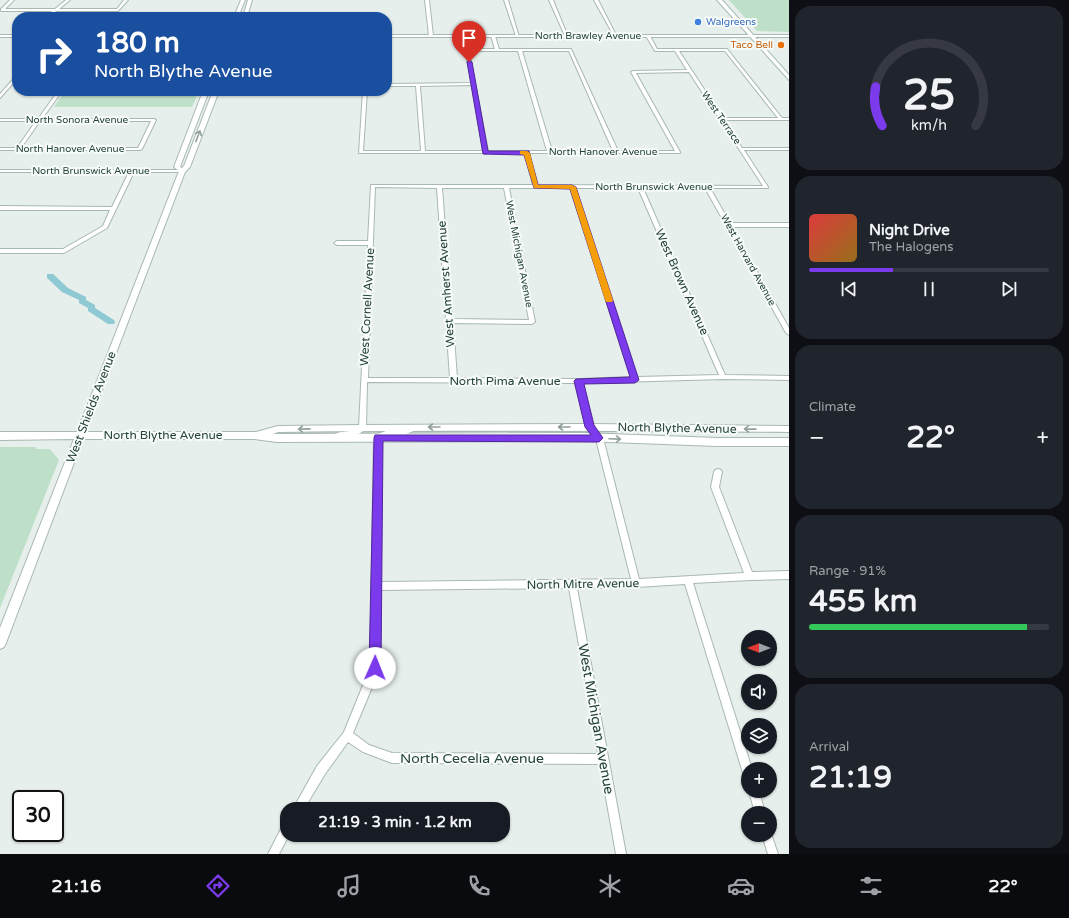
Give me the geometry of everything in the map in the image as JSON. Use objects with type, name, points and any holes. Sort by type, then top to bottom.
[{"type":"main road","points":[[719,0],[789,78]]},
{"type":"street","points":[[12,0],[2,10],[118,10],[126,0]]},
{"type":"street","points":[[53,12],[68,0]]},
{"type":"street","points":[[238,12],[243,0]]},
{"type":"street","points":[[246,0],[244,5],[248,6]]},
{"type":"street","points":[[246,12],[250,0]]},
{"type":"street","points":[[427,0],[431,36]]},
{"type":"street","points":[[506,0],[518,36]]},
{"type":"street","points":[[551,0],[567,36]]},
{"type":"street","points":[[596,0],[616,36]]},
{"type":"street","points":[[0,36],[12,36]]},
{"type":"street","name":"North Brawley Avenue","points":[[392,36],[789,36]]},
{"type":"street","points":[[493,36],[497,50]]},
{"type":"street","points":[[648,36],[656,50],[726,50],[781,118]]},
{"type":"street","points":[[486,153],[474,84],[466,50],[570,50],[616,152]]},
{"type":"street","points":[[520,50],[550,153]]},
{"type":"street","name":"West Terrace","points":[[676,50],[766,187]]},
{"type":"street","name":"North Hanover Avenue","points":[[365,96],[360,152],[678,152],[633,72],[690,71]]},
{"type":"street","points":[[0,97],[12,83]]},
{"type":"street","points":[[392,85],[474,84]]},
{"type":"street","points":[[418,85],[423,152]]},
{"type":"street","points":[[18,149],[56,96]]},
{"type":"street","name":"West Shields Avenue","points":[[182,171],[177,167],[204,96]]},
{"type":"street","name":"West Shields Avenue","points":[[0,643],[182,171],[186,167],[214,96]]},
{"type":"street","points":[[722,119],[789,118]]},
{"type":"street","name":"North Sonora Avenue","points":[[0,120],[154,120],[140,149]]},
{"type":"street","name":"North Hanover Avenue","points":[[0,149],[140,149]]},
{"type":"street","points":[[742,149],[789,149]]},
{"type":"street","points":[[527,153],[536,187]]},
{"type":"street","points":[[0,178],[2,171]]},
{"type":"street","name":"North Brunswick Avenue","points":[[2,171],[182,171]]},
{"type":"street","points":[[0,251],[64,251],[105,227],[132,171]]},
{"type":"street","name":"North Brunswick Avenue","points":[[373,186],[766,187]]},
{"type":"street","name":"West Cornell Avenue","points":[[362,428],[373,186]]},
{"type":"street","name":"West Amherst Avenue","points":[[439,186],[454,381]]},
{"type":"street","name":"West Michigan Avenue","points":[[449,321],[532,322],[506,187]]},
{"type":"street","points":[[572,187],[635,380]]},
{"type":"street","name":"West Brown Avenue","points":[[640,187],[723,377]]},
{"type":"street","name":"West Harvard Avenue","points":[[707,187],[789,333]]},
{"type":"street","points":[[0,208],[114,209]]},
{"type":"street","points":[[728,225],[789,225]]},
{"type":"street","points":[[337,244],[370,243]]},
{"type":"street","points":[[782,321],[789,321]]},
{"type":"street","name":"North Pima Avenue","points":[[364,380],[579,381],[723,377],[789,378]]},
{"type":"street","points":[[579,381],[636,583]]},
{"type":"street","points":[[302,802],[321,770],[347,735],[375,668],[378,438],[386,434],[401,433],[415,427]]},
{"type":"street","name":"North Blythe Avenue","points":[[254,435],[278,429],[415,427],[594,433],[717,442],[789,442]]},
{"type":"street","points":[[328,438],[355,433],[362,428]]},
{"type":"street","name":"North Blythe Avenue","points":[[0,436],[254,435],[277,438],[378,438],[789,429]]},
{"type":"street","points":[[718,472],[715,487],[749,575]]},
{"type":"street","name":"North Mitre Avenue","points":[[376,586],[636,583],[688,581],[749,575],[789,575]]},
{"type":"street","points":[[688,581],[745,762]]},
{"type":"street","name":"West Michigan Avenue","points":[[572,584],[621,854]]},
{"type":"street","name":"North Cecelia Avenue","points":[[347,735],[366,749],[392,758],[603,759]]},
{"type":"street","points":[[273,854],[280,842]]},
{"type":"street","points":[[769,842],[773,854]]},
{"type":"green space","points":[[729,0],[789,0],[789,32],[757,31]]},
{"type":"green space","points":[[62,96],[197,96],[192,107],[54,107]]},
{"type":"green space","points":[[0,447],[36,447],[36,449],[50,449],[59,460],[0,608]]},
{"type":"waterway","points":[[50,276],[65,290],[83,299],[82,301],[92,307],[91,309],[111,322]]},
{"type":"slow traffic","points":[[522,153],[527,153],[536,187],[572,187],[609,300]]},
{"type":"place","name":"Walgreens","points":[[698,22]]},
{"type":"place","name":"Taco Bell","points":[[781,45]]},
{"type":"route","points":[[375,668],[378,438],[599,438],[589,427],[579,381],[635,380],[572,187],[536,187],[527,153],[486,153],[469,62]]}]
